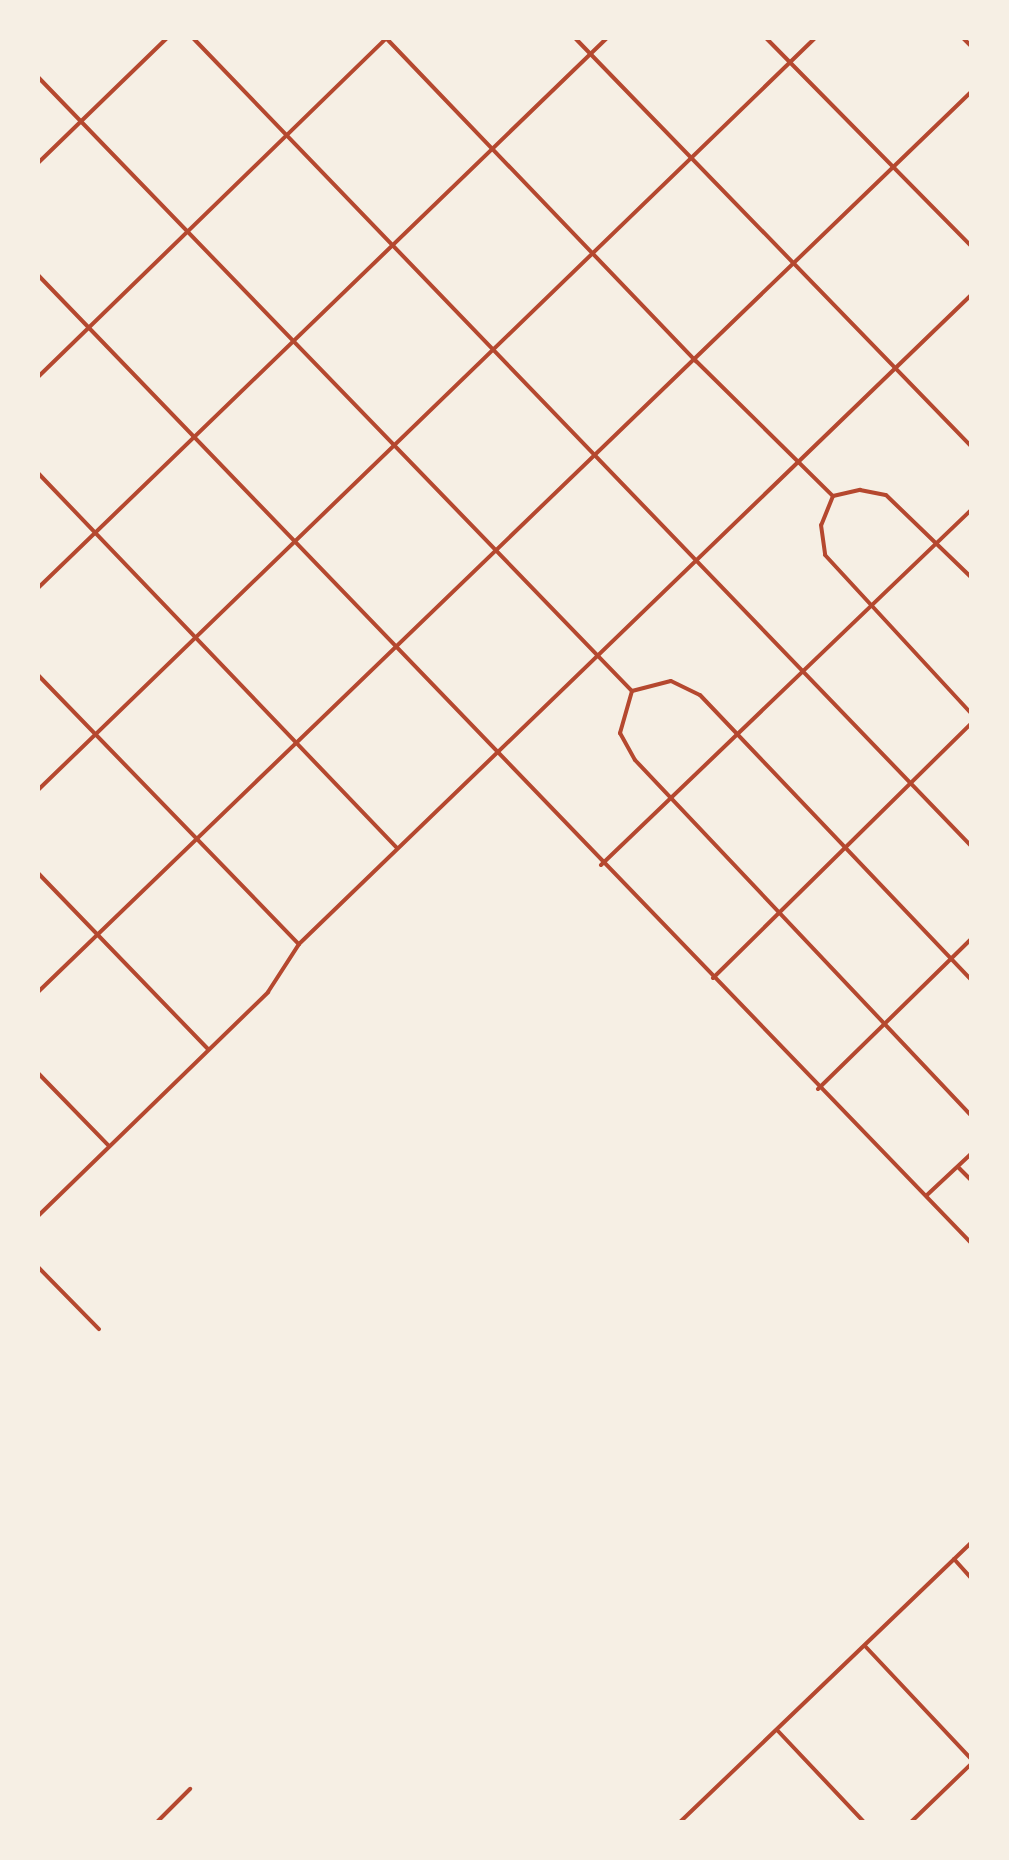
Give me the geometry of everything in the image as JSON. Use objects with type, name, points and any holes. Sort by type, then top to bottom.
[{"type":"street","points":[[38,163],[167,38]]},
{"type":"street","points":[[193,38],[971,846]]},
{"type":"street","points":[[38,377],[285,133],[386,38],[492,152],[833,496]]},
{"type":"street","points":[[575,38],[971,446]]},
{"type":"street","points":[[38,588],[607,38]]},
{"type":"street","points":[[766,38],[971,246]]},
{"type":"street","points":[[38,790],[815,38]]},
{"type":"street","points":[[963,38],[971,46]]},
{"type":"street","points":[[38,77],[632,691]]},
{"type":"street","points":[[38,992],[499,553],[971,92]]},
{"type":"street","points":[[38,275],[497,752],[601,865],[971,1243]]},
{"type":"street","points":[[38,1216],[268,992],[299,944],[697,564],[893,368],[971,295]]},
{"type":"street","points":[[38,473],[397,848]]},
{"type":"street","points":[[833,496],[860,490],[886,495],[971,577]]},
{"type":"street","points":[[833,496],[821,525],[825,555],[971,713]]},
{"type":"street","points":[[601,865],[873,608],[971,510]]},
{"type":"street","points":[[38,675],[299,944]]},
{"type":"street","points":[[971,980],[738,735],[687,686],[657,681],[632,691],[623,713],[625,746],[672,800],[971,1115]]},
{"type":"street","points":[[713,978],[971,724]]},
{"type":"street","points":[[38,873],[208,1049]]},
{"type":"street","points":[[818,1089],[971,939]]},
{"type":"street","points":[[38,1073],[109,1146]]},
{"type":"street","points":[[927,1195],[971,1154]]},
{"type":"street","points":[[958,1167],[971,1180]]},
{"type":"street","points":[[38,1267],[99,1329]]},
{"type":"street","points":[[680,1822],[971,1543]]},
{"type":"street","points":[[954,1559],[971,1578]]},
{"type":"street","points":[[865,1646],[971,1762],[911,1822]]},
{"type":"street","points":[[778,1731],[864,1822]]},
{"type":"street","points":[[157,1822],[190,1789]]}]
